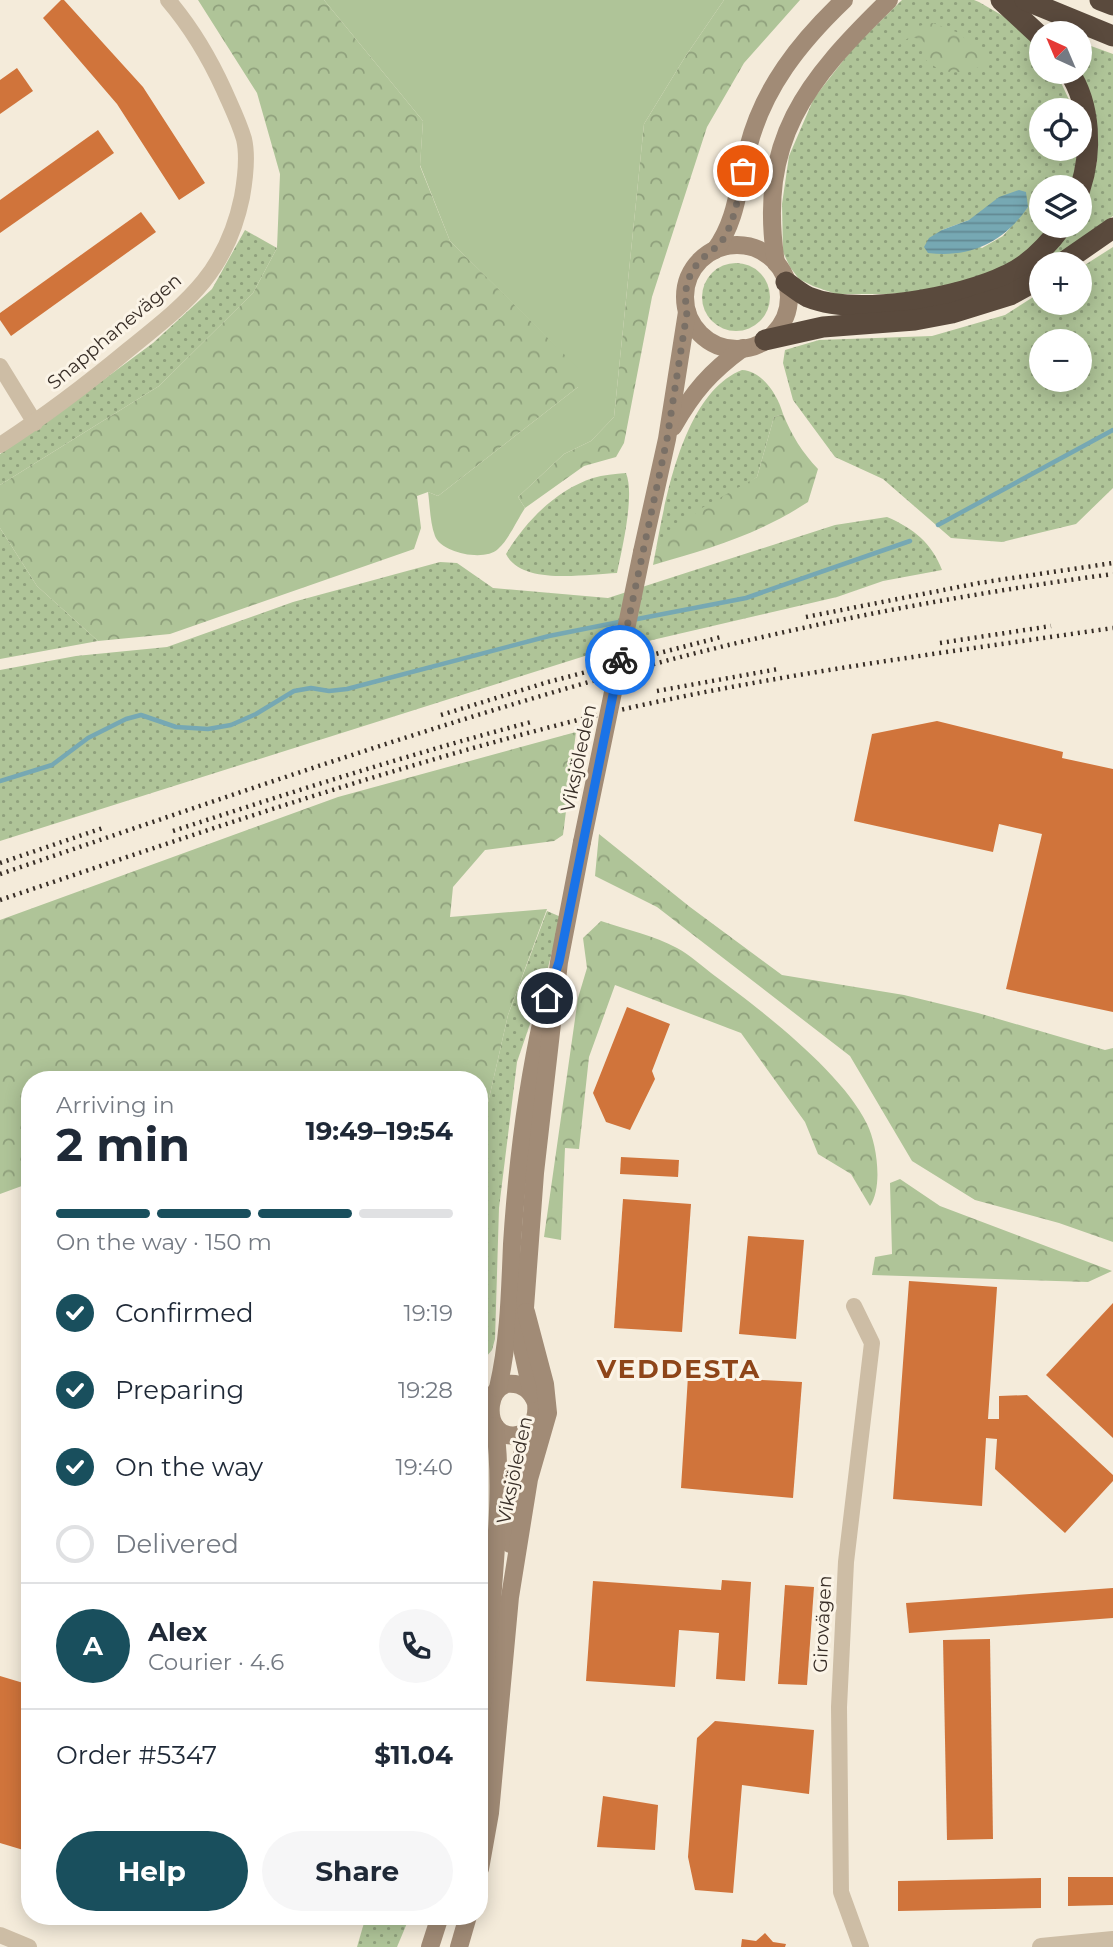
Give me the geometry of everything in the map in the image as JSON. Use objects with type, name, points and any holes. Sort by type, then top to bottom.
[{"type":"highway","points":[[1001,0],[1029,26]]},
{"type":"highway","points":[[1025,0],[1113,36]]},
{"type":"highway","points":[[1100,0],[1113,5]]},
{"type":"highway","points":[[1074,84],[1083,107],[1087,135],[1088,155],[1083,175]]},
{"type":"highway","points":[[1078,252],[1113,228]]},
{"type":"highway","points":[[781,272],[809,297],[823,301],[878,305],[926,300],[961,292],[1008,275],[1044,248],[1052,238]]},
{"type":"highway","points":[[765,340],[823,327],[915,320],[953,313],[1010,295],[1029,285]]},
{"type":"main road","points":[[844,0],[803,42],[766,96],[747,149],[734,216],[726,235],[715,250],[697,264],[688,280],[685,291],[687,312],[695,328],[709,340],[725,347],[743,348],[765,340],[773,334],[783,319],[788,300],[771,229],[771,193],[777,163],[800,102],[842,46],[889,0]]},
{"type":"main road","points":[[715,250],[748,246],[763,253],[781,272]]},
{"type":"main road","name":"Viksjöleden","points":[[532,1394],[522,1348],[535,1173],[559,962],[667,439],[687,312]]},
{"type":"main road","name":"Viksjöleden","points":[[667,439],[696,390],[709,375],[743,348]]},
{"type":"main road","name":"Viksjöleden","points":[[498,1388],[509,1321],[517,1188],[527,1100],[537,1039],[559,962]]},
{"type":"main road","name":"Viksjöleden","points":[[488,1816],[510,1597],[530,1479],[548,1413],[545,1384],[526,1312]]},
{"type":"main road","points":[[506,1384],[518,1384],[532,1394],[537,1408],[536,1418],[530,1427],[522,1434],[503,1434],[495,1426],[490,1407],[498,1388],[506,1384]]},
{"type":"main road","name":"Viksjöleden","points":[[488,1664],[499,1507],[499,1456],[495,1426]]},
{"type":"main road","name":"Viksjöleden","points":[[510,1597],[512,1495],[530,1427]]},
{"type":"main road","points":[[430,1947],[437,1925]]},
{"type":"main road","points":[[459,1947],[465,1925]]},
{"type":"street","name":"Snapphanevägen","points":[[0,445],[35,423],[181,307],[210,275],[228,245],[238,217],[244,184],[245,141],[228,98],[202,46],[168,0]]},
{"type":"street","points":[[0,366],[35,423]]},
{"type":"street","name":"Girovägen","points":[[854,1306],[872,1343],[846,1562],[839,1707],[841,1892],[861,1947]]},
{"type":"street","points":[[0,1935],[29,1947]]},
{"type":"street","points":[[1041,1947],[1113,1940]]},
{"type":"green space","points":[[198,0],[324,0],[423,121],[420,166],[450,241],[578,367],[578,387],[438,496],[428,492],[417,496],[421,528],[414,549],[170,634],[98,641],[37,586],[0,528],[0,485],[159,386],[253,293],[277,248],[280,174],[257,93]]},
{"type":"green space","points":[[324,0],[724,0],[644,124],[614,417],[591,441],[564,454],[518,497],[525,508],[506,540],[492,553],[464,554],[439,542],[432,526],[428,492],[438,496],[578,387],[578,368],[450,241],[420,165],[423,121]]},
{"type":"green space","points":[[724,0],[800,0],[744,63],[707,127],[652,297],[624,443],[616,457],[584,466],[525,508],[518,497],[564,454],[591,441],[614,417],[644,124]]},
{"type":"green space","points":[[902,0],[974,0],[1017,24],[1029,38],[1029,84],[1062,84],[1068,98],[1029,98],[1029,161],[1076,161],[1074,175],[1029,175],[1029,238],[1042,238],[1011,266],[942,290],[836,294],[799,279],[783,252],[782,204],[789,156],[814,98],[853,48]],"holes":[[[1028,207],[1003,236],[982,248],[942,230],[969,220]]]},
{"type":"green space","points":[[933,23],[959,33],[991,63],[963,72],[939,69],[922,56],[924,42],[911,36],[876,62],[904,29]]},
{"type":"green space","points":[[1092,46],[1113,54],[1113,216],[1092,231],[1092,176],[1097,162],[1096,115],[1092,98],[1084,84],[1092,84]]},
{"type":"green space","points":[[245,230],[277,248],[253,293],[159,386],[0,485],[0,454],[153,343],[212,289]]},
{"type":"green space","points":[[1059,238],[1082,238],[1062,252],[1048,252]]},
{"type":"green space","points":[[1113,247],[1113,488],[1076,524],[1002,542],[951,538],[883,479],[835,457],[793,400],[783,363],[785,350],[819,340],[932,336],[1005,315],[1029,300],[1029,315],[1092,315],[1092,260]]},
{"type":"green space","points":[[736,263],[749,266],[760,273],[767,284],[770,297],[767,310],[760,321],[749,328],[736,331],[723,328],[712,321],[705,310],[702,297],[705,284],[712,273],[723,266]]},
{"type":"green space","points":[[742,370],[750,371],[763,380],[783,414],[774,417],[757,477],[656,549],[673,474],[692,422],[722,382]]},
{"type":"green space","points":[[783,414],[798,443],[818,469],[808,502],[752,532],[653,565],[656,549],[700,509],[757,477],[774,417]]},
{"type":"green space","points":[[626,473],[628,508],[617,573],[573,576],[540,574],[526,571],[514,564],[506,554],[532,519],[566,490],[593,478]]},
{"type":"green space","points":[[887,517],[905,526],[927,544],[942,570],[883,581],[837,597],[588,655],[0,841],[0,670],[76,656],[167,647],[293,602],[440,562],[457,563],[493,588],[608,598],[835,525]]},
{"type":"green space","points":[[0,528],[37,586],[98,641],[0,659]]},
{"type":"green space","points":[[576,732],[563,835],[554,841],[485,850],[453,887],[450,917],[547,909],[508,1015],[488,1103],[488,1071],[21,1071],[21,1186],[0,1194],[0,920],[338,797]]},
{"type":"green space","points":[[599,834],[690,907],[782,975],[904,995],[978,1013],[1105,1050],[1113,1048],[1113,1242],[1059,1223],[975,1200],[912,1161],[850,1056],[657,907],[595,876]]},
{"type":"green space","points":[[547,911],[561,917],[544,983],[517,1062],[499,1208],[495,1339],[488,1355],[488,1103],[508,1015]]},
{"type":"green space","points":[[601,921],[650,936],[682,951],[777,1024],[820,1063],[855,1104],[871,1132],[877,1177],[870,1206],[851,1174],[818,1154],[805,1122],[741,1033],[615,985],[589,1057],[579,1149],[565,1148],[561,1240],[544,1237],[578,998],[587,968],[583,938]]},
{"type":"green space","points":[[900,1179],[940,1206],[1112,1271],[1088,1282],[872,1275],[875,1257],[892,1254],[890,1183]]},
{"type":"green space","points":[[363,1925],[406,1925],[397,1947],[357,1947]]},
{"type":"water","points":[[1019,190],[1026,192],[1028,207],[997,239],[958,253],[928,253],[924,247],[929,238],[942,230],[969,220],[999,197]]},
{"type":"building","points":[[64,0],[143,87],[205,183],[179,200],[117,104],[43,18]]},
{"type":"building","points":[[17,68],[33,91],[0,114],[0,80]]},
{"type":"building","points":[[98,130],[114,153],[0,233],[0,200]]},
{"type":"building","points":[[141,212],[156,232],[11,336],[0,320],[0,313]]},
{"type":"building","points":[[937,721],[1063,752],[1062,758],[1113,769],[1113,1012],[1006,989],[1042,834],[999,824],[993,852],[854,821],[872,734]]},
{"type":"building","points":[[627,1007],[670,1024],[652,1071],[655,1079],[630,1130],[606,1122],[593,1093]]},
{"type":"building","points":[[621,1157],[679,1160],[678,1177],[620,1174]]},
{"type":"building","points":[[623,1199],[691,1204],[682,1332],[614,1328]]},
{"type":"building","points":[[748,1236],[804,1240],[796,1339],[739,1334]]},
{"type":"building","points":[[909,1281],[997,1287],[988,1419],[999,1419],[999,1396],[1027,1395],[1113,1475],[1113,1481],[1065,1533],[995,1469],[997,1439],[986,1438],[982,1506],[893,1499]]},
{"type":"building","points":[[1113,1303],[1113,1438],[1046,1375]]},
{"type":"building","points":[[688,1376],[802,1382],[793,1498],[681,1488]]},
{"type":"building","points":[[722,1580],[751,1582],[745,1681],[716,1679],[719,1633],[679,1630],[675,1687],[586,1681],[593,1581],[721,1590]]},
{"type":"building","points":[[785,1585],[814,1587],[807,1685],[778,1684]]},
{"type":"building","points":[[1113,1588],[1113,1618],[909,1633],[906,1603]]},
{"type":"building","points":[[990,1639],[993,1839],[947,1840],[943,1640]]},
{"type":"building","points":[[0,1676],[21,1682],[21,1849],[0,1843]]},
{"type":"building","points":[[715,1721],[814,1730],[809,1794],[742,1785],[733,1893],[695,1890],[688,1857],[697,1738]]},
{"type":"building","points":[[603,1796],[658,1805],[655,1850],[597,1847]]},
{"type":"building","points":[[1068,1877],[1113,1877],[1113,1905],[1068,1906]]},
{"type":"building","points":[[1041,1878],[1041,1908],[898,1911],[898,1881]]},
{"type":"building","points":[[765,1933],[773,1942],[786,1944],[785,1947],[741,1947],[742,1939],[756,1941]]},
{"type":"waterway","points":[[938,525],[1113,430]]},
{"type":"waterway","points":[[632,620],[746,598],[910,541]]},
{"type":"waterway","points":[[0,781],[52,765],[88,738],[126,719],[141,715],[176,727],[208,729],[231,725],[256,714],[294,691],[311,688],[329,691],[347,689],[549,636],[624,621]]},
{"type":"railway","points":[[806,617],[979,583],[1113,563]]},
{"type":"railway","points":[[0,874],[416,734],[669,660],[890,610],[1113,574]]},
{"type":"railway","points":[[940,643],[1051,626]]},
{"type":"railway","points":[[0,900],[420,763],[562,724],[698,693],[905,658],[1113,628]]},
{"type":"railway","points":[[441,715],[548,682],[721,637]]},
{"type":"railway","points":[[657,691],[778,669]]},
{"type":"railway","points":[[173,831],[396,760],[531,722]]},
{"type":"railway","points":[[0,863],[103,828]]},
{"type":"way so far","points":[[620,660],[667,439],[687,312],[685,291],[692,270],[715,250],[726,235],[734,216],[743,171]]},
{"type":"district","name":"VEDDESTA","points":[[679,1369]]},
{"type":"route","points":[[547,998],[559,962],[620,660]]}]
